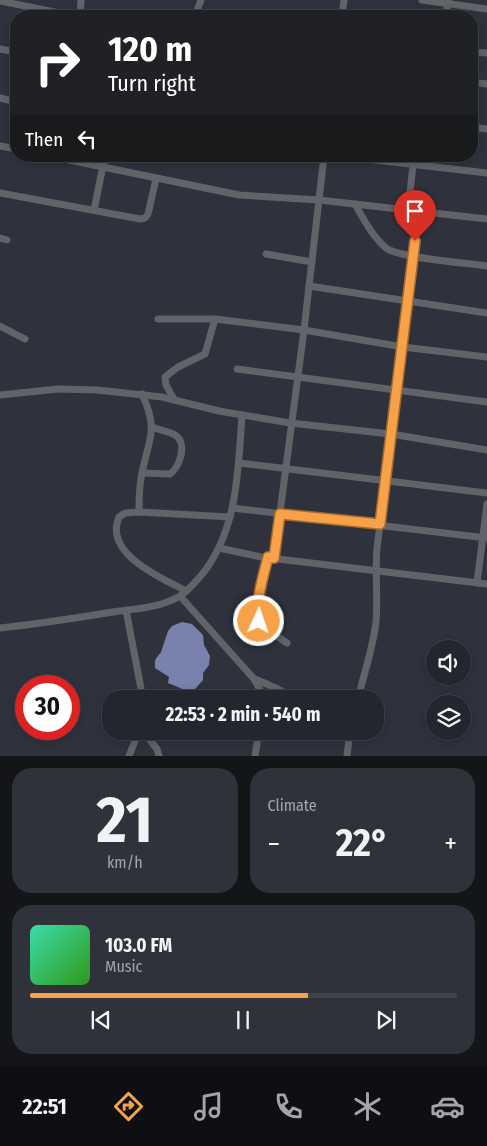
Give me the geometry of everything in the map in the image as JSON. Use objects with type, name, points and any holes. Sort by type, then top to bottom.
[{"type":"street","points":[[422,0],[487,8]]},
{"type":"street","points":[[0,1],[45,10]]},
{"type":"street","points":[[79,162],[252,197],[319,200],[487,220]]},
{"type":"street","points":[[94,210],[104,162]]},
{"type":"street","points":[[287,643],[265,628],[258,618],[280,514],[323,162]]},
{"type":"street","points":[[395,162],[487,173]]},
{"type":"street","points":[[408,210],[413,164]]},
{"type":"street","points":[[0,193],[143,219],[148,211],[156,178]]},
{"type":"street","points":[[354,204],[374,234],[387,249],[400,254],[487,266]]},
{"type":"street","points":[[360,690],[376,622],[377,594],[375,570],[419,211]]},
{"type":"street","points":[[266,254],[312,262]]},
{"type":"street","points":[[309,286],[487,313]]},
{"type":"street","points":[[158,319],[216,320],[304,330],[403,347],[487,357]]},
{"type":"street","points":[[174,399],[166,385],[166,377],[178,367],[205,354],[216,320]]},
{"type":"street","points":[[0,326],[25,339]]},
{"type":"street","points":[[237,369],[487,402]]},
{"type":"street","points":[[0,395],[58,389],[142,394],[174,399],[219,411],[290,423],[391,434],[487,450]]},
{"type":"street","points":[[139,512],[142,473],[152,428],[150,412],[142,394]]},
{"type":"street","points":[[0,628],[154,606],[183,593],[206,569],[219,548],[230,517],[239,463],[242,415]]},
{"type":"street","points":[[142,473],[170,474],[174,471],[180,457],[181,444],[178,437],[175,434],[152,428]]},
{"type":"street","points":[[239,463],[487,493]]},
{"type":"street","points":[[477,584],[485,537],[487,504]]},
{"type":"street","points":[[232,508],[485,537]]},
{"type":"street","points":[[230,517],[139,512],[125,513],[118,521],[117,532],[123,549],[140,565],[183,593],[254,679],[260,690]]},
{"type":"street","points":[[219,548],[271,558],[487,584]]},
{"type":"street","points":[[126,610],[142,690]]},
{"type":"street","points":[[254,679],[280,690]]},
{"type":"street","points":[[129,756],[137,740]]},
{"type":"street","points":[[149,740],[157,748],[159,756]]},
{"type":"street","points":[[255,756],[258,740]]},
{"type":"street","points":[[347,756],[349,740]]},
{"type":"water","points":[[182,622],[192,624],[203,635],[204,645],[210,656],[209,665],[203,673],[203,680],[195,689],[185,690],[168,683],[169,677],[155,668],[155,660],[161,652],[168,631],[172,626]]},
{"type":"route","points":[[259,621],[258,613],[261,592],[268,557],[274,558],[280,514],[380,524],[415,241]]}]
